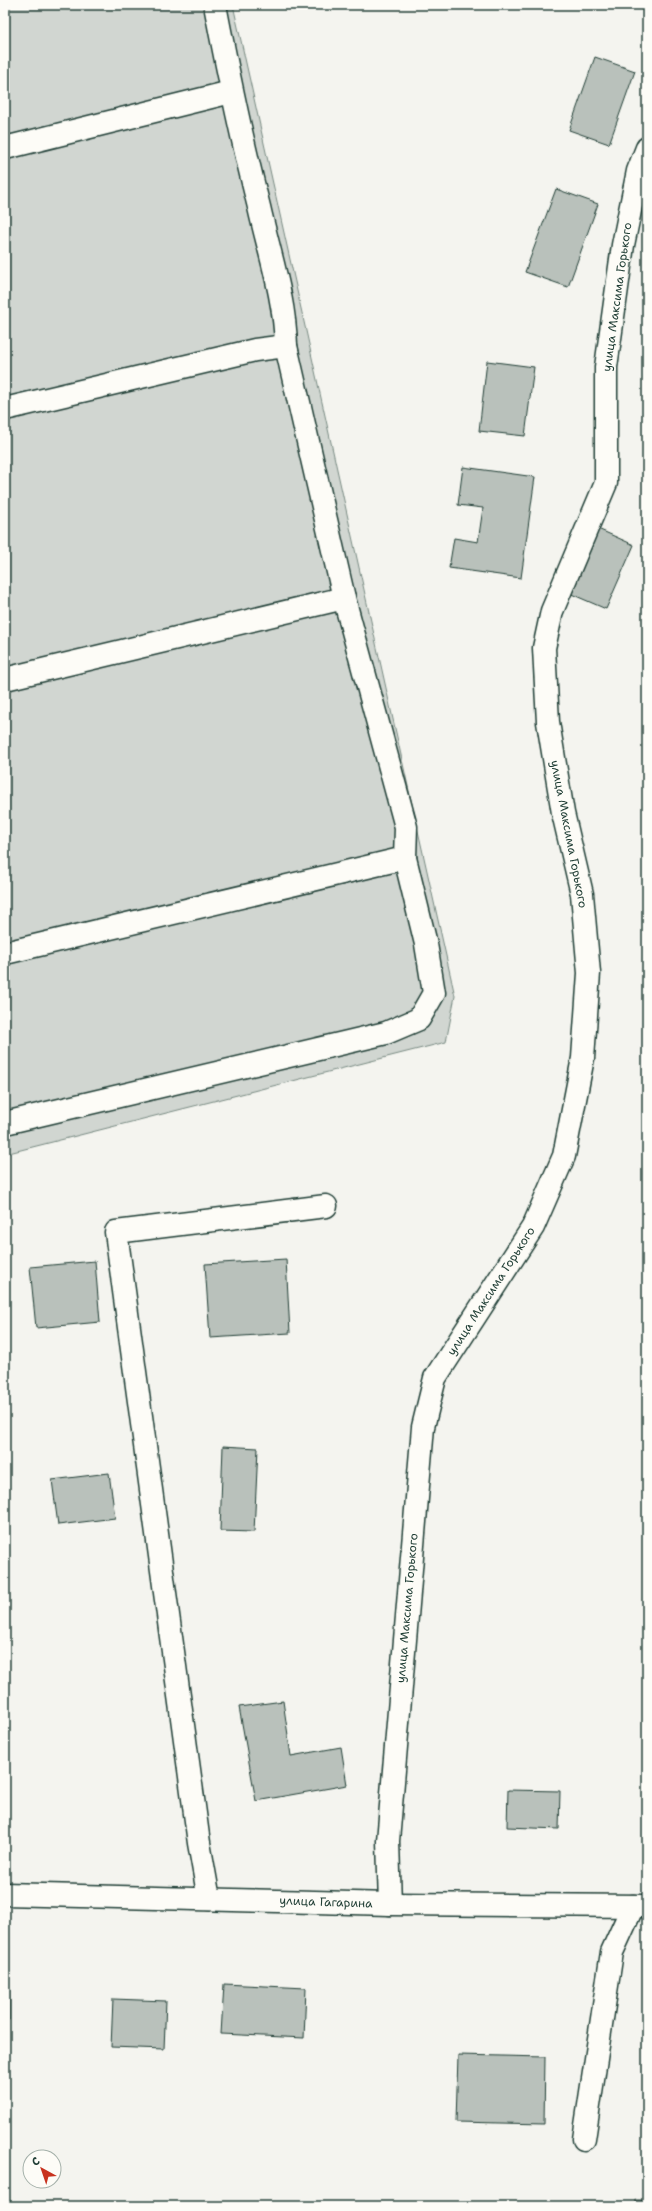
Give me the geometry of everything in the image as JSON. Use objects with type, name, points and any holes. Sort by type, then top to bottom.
[{"type":"street","points":[[5,1124],[386,1033],[419,1019],[434,993],[426,944],[405,858],[406,827],[344,598],[286,346],[286,327],[231,92],[215,5]]},
{"type":"street","points":[[5,148],[231,92]]},
{"type":"street","name":"улица Максима Горького","points":[[390,1904],[388,1841],[423,1427],[435,1378],[534,1228],[564,1156],[583,1058],[589,973],[582,894],[563,813],[548,722],[544,648],[552,611],[606,483],[606,366],[623,245],[638,171],[647,148]]},
{"type":"street","points":[[5,410],[255,350],[286,346]]},
{"type":"street","points":[[5,679],[344,598]]},
{"type":"street","points":[[5,953],[405,858]]},
{"type":"street","points":[[209,1899],[199,1843],[116,1232],[326,1206]]},
{"type":"street","name":"улица Гагарина","points":[[5,1894],[390,1904],[640,1906]]},
{"type":"street","points":[[584,2139],[612,1952],[640,1906]]},
{"type":"shaded area","points":[[5,5],[233,5],[455,996],[446,1042],[5,1154]]},
{"type":"building","points":[[595,57],[635,71],[609,144],[569,130]]},
{"type":"building","points":[[556,189],[598,204],[568,287],[525,272]]},
{"type":"building","points":[[487,361],[534,367],[525,436],[479,431]]},
{"type":"building","points":[[463,467],[535,477],[521,578],[449,568],[454,538],[478,542],[483,508],[458,505]]},
{"type":"building","points":[[598,529],[634,545],[606,609],[569,593]]},
{"type":"building","points":[[286,1259],[290,1333],[210,1338],[205,1264]]},
{"type":"building","points":[[95,1261],[100,1322],[36,1328],[30,1267]]},
{"type":"building","points":[[223,1446],[258,1448],[254,1532],[220,1531]]},
{"type":"building","points":[[109,1473],[115,1518],[58,1525],[52,1480]]},
{"type":"building","points":[[283,1701],[291,1756],[341,1747],[347,1785],[256,1801],[239,1707]]},
{"type":"building","points":[[508,1790],[560,1791],[559,1829],[507,1827]]},
{"type":"building","points":[[5,1954],[9,1955],[9,2020],[5,2020]]},
{"type":"building","points":[[224,1984],[306,1988],[304,2038],[221,2034]]},
{"type":"building","points":[[113,1999],[166,2001],[164,2049],[111,2047]]},
{"type":"building","points":[[458,2055],[545,2057],[544,2124],[456,2122]]},
{"type":"building","points":[[636,2200],[647,2200],[647,2206],[636,2206]]}]
